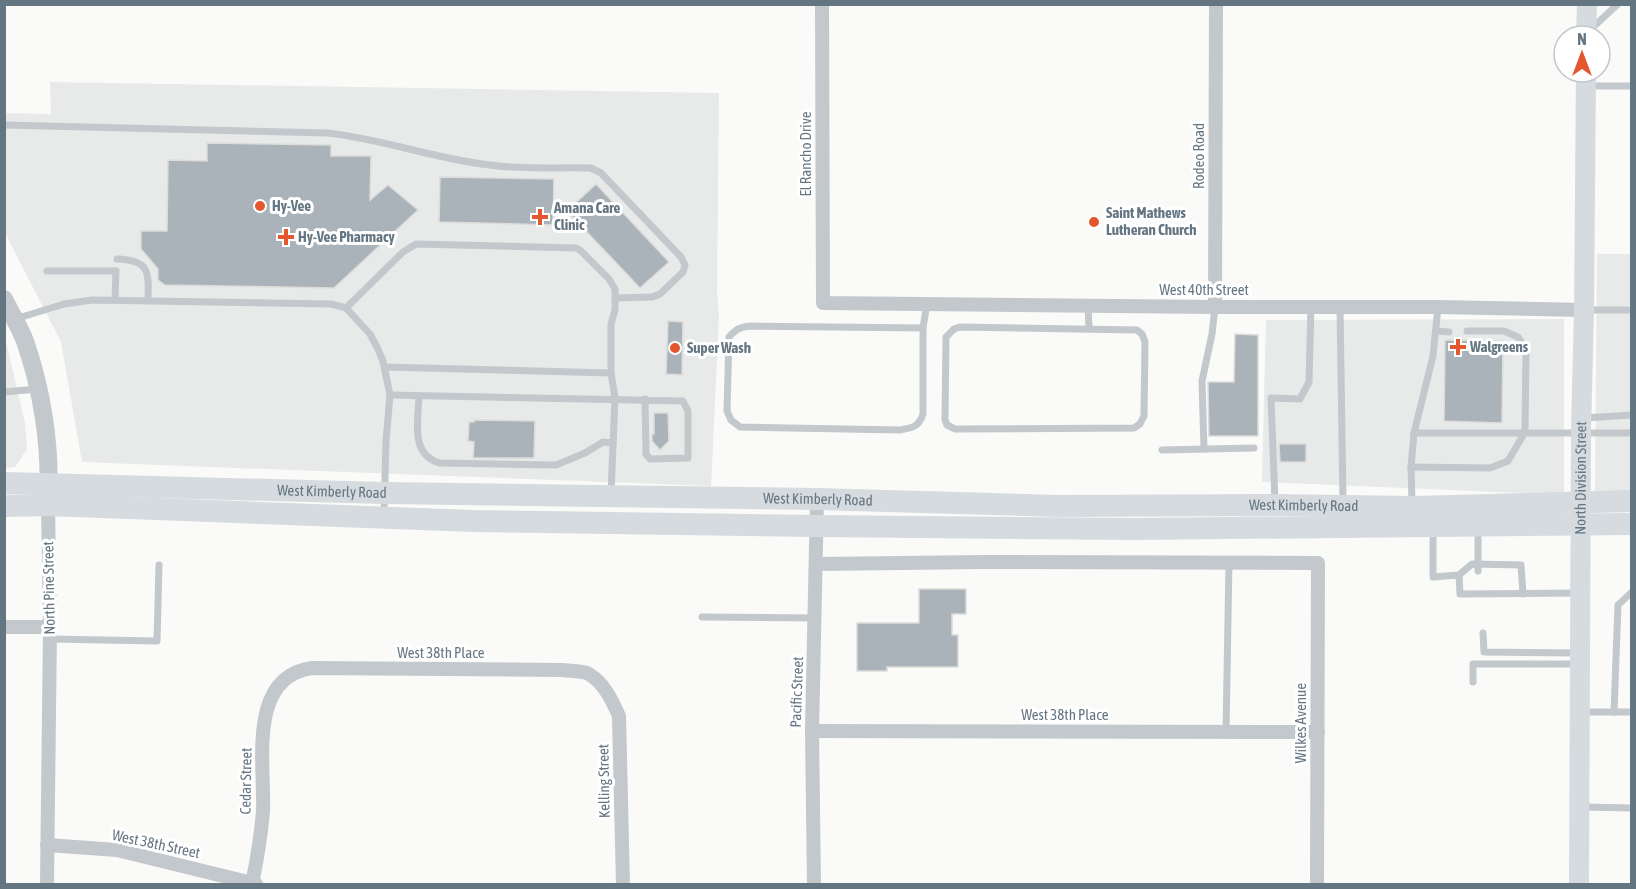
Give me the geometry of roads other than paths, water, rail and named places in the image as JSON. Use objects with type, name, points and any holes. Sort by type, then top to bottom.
[{"type":"main road","points":[[1586,24],[1587,4]]},
{"type":"main road","name":"North Division Street","points":[[1579,885],[1579,593],[1586,84]]},
{"type":"main road","name":"West Kimberly Road","points":[[4,483],[48,495],[383,518],[1134,529],[1632,524]]},
{"type":"main road","name":"West Kimberly Road","points":[[4,506],[48,495],[384,493],[1059,506],[1412,507],[1632,501]]},
{"type":"street","name":"El Rancho Drive","points":[[822,4],[823,303]]},
{"type":"street","name":"Rodeo Road","points":[[1215,307],[1216,4]]},
{"type":"street","name":"North Pine Street","points":[[4,299],[25,342],[38,389],[48,449],[50,633],[47,885]]},
{"type":"street","name":"West 40th Street","points":[[823,303],[1584,310]]},
{"type":"street","name":"Pacific Street","points":[[814,885],[812,731],[817,500]]},
{"type":"street","points":[[817,564],[983,561],[1229,562]]},
{"type":"street","name":"Wilkes Avenue","points":[[1229,562],[1318,562],[1317,885]]},
{"type":"street","points":[[4,627],[50,633]]},
{"type":"street","name":"West 38th Place","points":[[282,682],[296,671],[312,669],[550,669],[586,673],[600,683]]},
{"type":"street","name":"Cedar Street","points":[[253,884],[262,812],[263,722],[267,702],[282,682]]},
{"type":"street","name":"Kelling Street","points":[[600,683],[611,698],[619,716],[622,885]]},
{"type":"street","name":"West 38th Place","points":[[812,731],[1318,732]]},
{"type":"street","name":"West 38th Street","points":[[47,845],[117,850],[253,884]]},
{"type":"lane","points":[[1597,24],[1618,4]]},
{"type":"lane","points":[[1612,83],[1632,86]]},
{"type":"lane","points":[[4,125],[328,133],[491,166],[591,168],[601,173],[681,257],[685,265],[683,272],[660,294],[652,297],[615,298]]},
{"type":"lane","points":[[346,308],[403,252],[416,243],[576,248],[614,284],[611,373],[615,398],[611,496]]},
{"type":"lane","points":[[117,259],[134,260],[144,267],[149,278],[148,300]]},
{"type":"lane","points":[[47,271],[116,271],[115,299]]},
{"type":"lane","points":[[15,319],[64,304],[115,299],[331,304],[346,308],[370,334],[377,347],[390,395],[383,518]]},
{"type":"lane","points":[[923,328],[741,327],[729,337],[728,411],[731,420],[740,427],[752,428],[900,430],[915,427],[923,414],[923,328],[927,303]]},
{"type":"lane","points":[[1088,304],[1089,329]]},
{"type":"lane","points":[[1275,505],[1271,398],[1300,399],[1309,382],[1311,306]]},
{"type":"lane","points":[[1340,306],[1343,506]]},
{"type":"lane","points":[[1204,449],[1202,381],[1215,307]]},
{"type":"lane","points":[[1412,507],[1411,467],[1414,433],[1433,356],[1438,307]]},
{"type":"lane","points":[[1584,310],[1632,310]]},
{"type":"lane","points":[[954,329],[1089,329],[1137,330],[1142,334],[1145,342],[1144,416],[1140,424],[1134,428],[955,429],[947,425],[945,420],[946,337],[954,329]]},
{"type":"lane","points":[[1437,331],[1449,332]]},
{"type":"lane","points":[[1411,467],[1490,468],[1508,462],[1525,432],[1526,349],[1518,337],[1504,331],[1467,331]]},
{"type":"lane","points":[[384,367],[611,373]]},
{"type":"lane","points":[[4,392],[38,389]]},
{"type":"lane","points":[[390,395],[615,398],[645,399],[683,401],[688,411],[688,458],[650,459],[646,454],[645,399]]},
{"type":"lane","points":[[419,396],[418,440],[420,448],[425,456],[440,463],[556,465],[585,453],[603,442],[613,443]]},
{"type":"lane","points":[[1414,433],[1525,432],[1581,425],[1632,415]]},
{"type":"lane","points":[[1581,425],[1632,433]]},
{"type":"lane","points":[[1162,450],[1254,448]]},
{"type":"lane","points":[[1478,526],[1478,567]]},
{"type":"lane","points":[[1433,527],[1433,577],[1459,575],[1472,564],[1478,567],[1521,565],[1523,594]]},
{"type":"lane","points":[[1226,732],[1229,562]]},
{"type":"lane","points":[[50,633],[157,641],[159,565]]},
{"type":"lane","points":[[1459,575],[1460,594],[1579,593]]},
{"type":"lane","points":[[1478,584],[1478,594]]},
{"type":"lane","points":[[1493,584],[1493,594]]},
{"type":"lane","points":[[1614,712],[1618,605],[1632,592]]},
{"type":"lane","points":[[702,617],[816,618]]},
{"type":"lane","points":[[1483,633],[1484,652],[1580,659]]},
{"type":"lane","points":[[1473,682],[1473,664],[1580,659]]},
{"type":"lane","points":[[1580,712],[1632,712]]},
{"type":"lane","points":[[1579,807],[1632,808]]},
{"type":"place","name":"Hy-Vee","points":[[260,206]]},
{"type":"place","name":"Amana Care Clinic","points":[[540,217]]},
{"type":"place","name":"Saint Mathews Lutheran Church","points":[[1094,222]]},
{"type":"place","name":"Hy-Vee Pharmacy","points":[[286,237]]},
{"type":"place","name":"Walgreens","points":[[1458,347]]},
{"type":"place","name":"Super Wash","points":[[675,348]]}]
